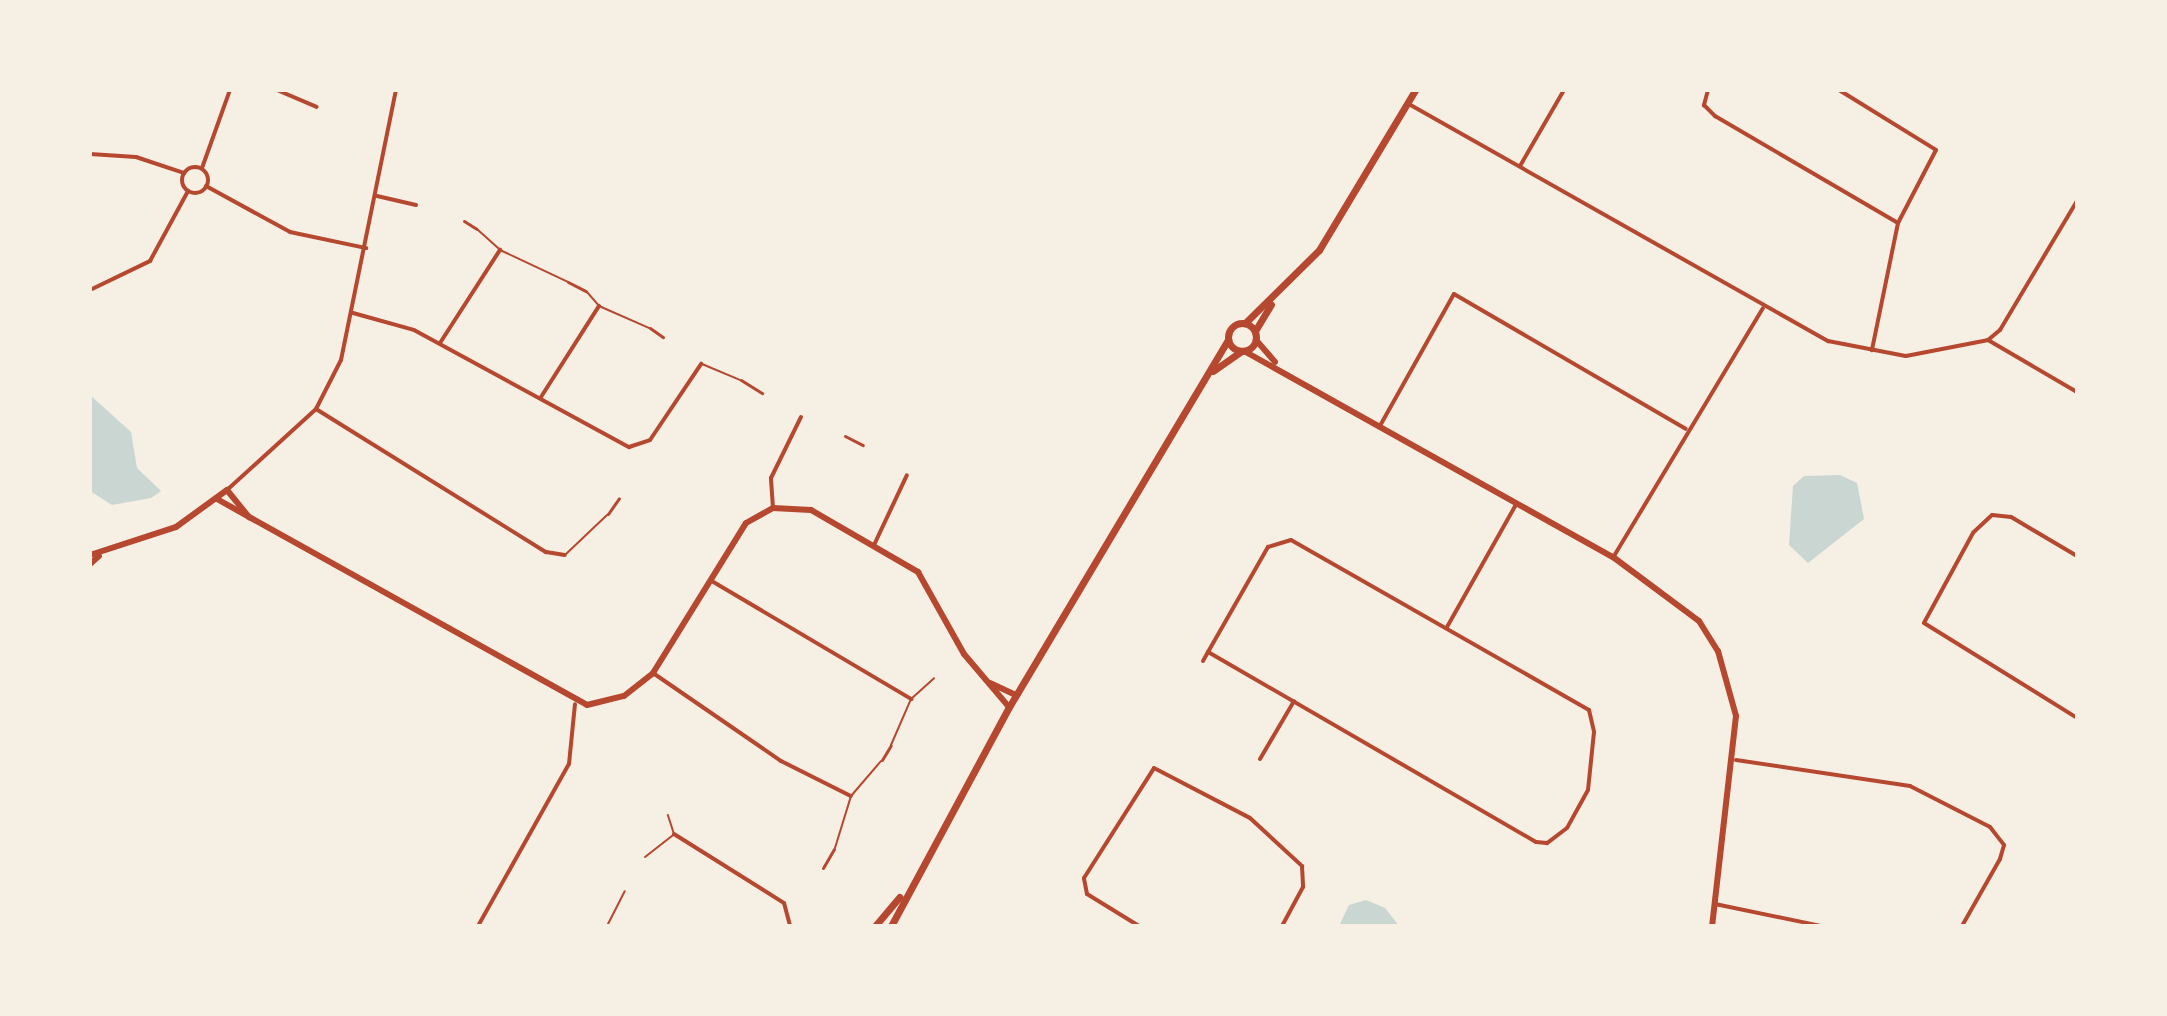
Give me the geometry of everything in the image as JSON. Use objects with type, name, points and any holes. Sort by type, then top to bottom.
[{"type":"main road","points":[[875,926],[902,893],[1179,414],[1211,372],[1232,327],[1245,323],[1319,250],[1415,90]]},
{"type":"main road","points":[[1211,372],[1243,351],[1256,336],[1276,295]]},
{"type":"main road","points":[[1245,323],[1256,336]]},
{"type":"main road","points":[[1228,340],[1243,351]]},
{"type":"main road","points":[[891,926],[902,893]]},
{"type":"street","points":[[206,186],[202,168],[230,90]]},
{"type":"street","points":[[277,90],[317,107]]},
{"type":"street","points":[[90,564],[99,556],[176,527],[217,499],[316,409],[341,360],[353,313],[396,90]]},
{"type":"street","points":[[1520,166],[1564,90]]},
{"type":"street","points":[[1708,90],[1704,105],[1715,116],[1898,223]]},
{"type":"street","points":[[1839,90],[1936,150],[1898,223],[1872,350]]},
{"type":"street","points":[[1407,103],[1763,308],[1828,341],[1906,356],[1988,340],[2077,392]]},
{"type":"street","points":[[90,154],[146,159],[184,173],[202,168]]},
{"type":"street","points":[[90,290],[161,249],[188,191],[184,173]]},
{"type":"street","points":[[188,191],[206,186],[303,237],[366,248]]},
{"type":"street","points":[[377,196],[416,205]]},
{"type":"street","points":[[1988,340],[2077,201]]},
{"type":"street","points":[[464,221],[477,229]]},
{"type":"street","points":[[440,343],[500,250]]},
{"type":"street","points":[[568,282],[586,291]]},
{"type":"street","points":[[1381,424],[1454,294],[1686,429]]},
{"type":"street","points":[[541,397],[599,306]]},
{"type":"street","points":[[1613,557],[1686,429],[1763,308]]},
{"type":"street","points":[[353,313],[440,343],[635,447],[650,440],[701,364]]},
{"type":"street","points":[[650,328],[663,337]]},
{"type":"street","points":[[1256,336],[1278,364]]},
{"type":"street","points":[[1243,351],[1278,364],[1613,557],[1676,598],[1718,651],[1733,698],[1736,760],[1712,926]]},
{"type":"street","points":[[741,380],[762,393]]},
{"type":"street","points":[[316,409],[546,552],[565,555]]},
{"type":"street","points":[[773,508],[771,478],[801,417]]},
{"type":"street","points":[[845,436],[863,445]]},
{"type":"street","points":[[874,545],[907,475]]},
{"type":"street","points":[[227,490],[254,523]]},
{"type":"street","points":[[608,514],[619,498]]},
{"type":"street","points":[[217,499],[254,523],[575,704],[624,696],[653,673],[746,523],[773,508],[811,510],[874,545],[927,581],[964,654],[1009,707]]},
{"type":"street","points":[[1447,627],[1518,502]]},
{"type":"street","points":[[2077,556],[2011,517],[1992,515],[1973,533],[1924,623],[2077,718]]},
{"type":"street","points":[[1203,661],[1208,652],[1268,547],[1279,541],[1307,546],[1592,716],[1588,790],[1567,828],[1547,843],[1208,652]]},
{"type":"street","points":[[90,555],[99,556]]},
{"type":"street","points":[[710,580],[911,699]]},
{"type":"street","points":[[653,673],[781,761],[851,796]]},
{"type":"street","points":[[990,683],[1016,695]]},
{"type":"street","points":[[1260,759],[1294,701]]},
{"type":"street","points":[[478,926],[569,764],[575,704]]},
{"type":"street","points":[[882,760],[891,745]]},
{"type":"street","points":[[1736,760],[1910,786],[1990,827],[2004,845],[2000,859],[1962,926]]},
{"type":"street","points":[[1139,926],[1087,894],[1084,878],[1154,768],[1250,818],[1302,866],[1303,887],[1282,926]]},
{"type":"street","points":[[674,834],[784,903],[790,926]]},
{"type":"street","points":[[823,868],[834,849]]},
{"type":"street","points":[[1715,904],[1821,926]]},
{"type":"lane","points":[[477,229],[500,250],[568,282]]},
{"type":"lane","points":[[586,291],[599,306],[650,328]]},
{"type":"lane","points":[[701,364],[741,380]]},
{"type":"lane","points":[[565,555],[608,514]]},
{"type":"lane","points":[[891,745],[911,699],[934,678]]},
{"type":"lane","points":[[834,849],[851,796],[882,760]]},
{"type":"lane","points":[[645,857],[674,834],[668,815]]},
{"type":"lane","points":[[607,926],[625,891]]},
{"type":"shaded area","points":[[90,395],[131,432],[137,468],[161,491],[151,498],[112,505],[90,491]]},
{"type":"shaded area","points":[[1840,475],[1857,483],[1864,519],[1808,563],[1789,545],[1793,486],[1804,476]]},
{"type":"shaded area","points":[[1366,900],[1385,908],[1399,926],[1339,926],[1349,905]]}]
